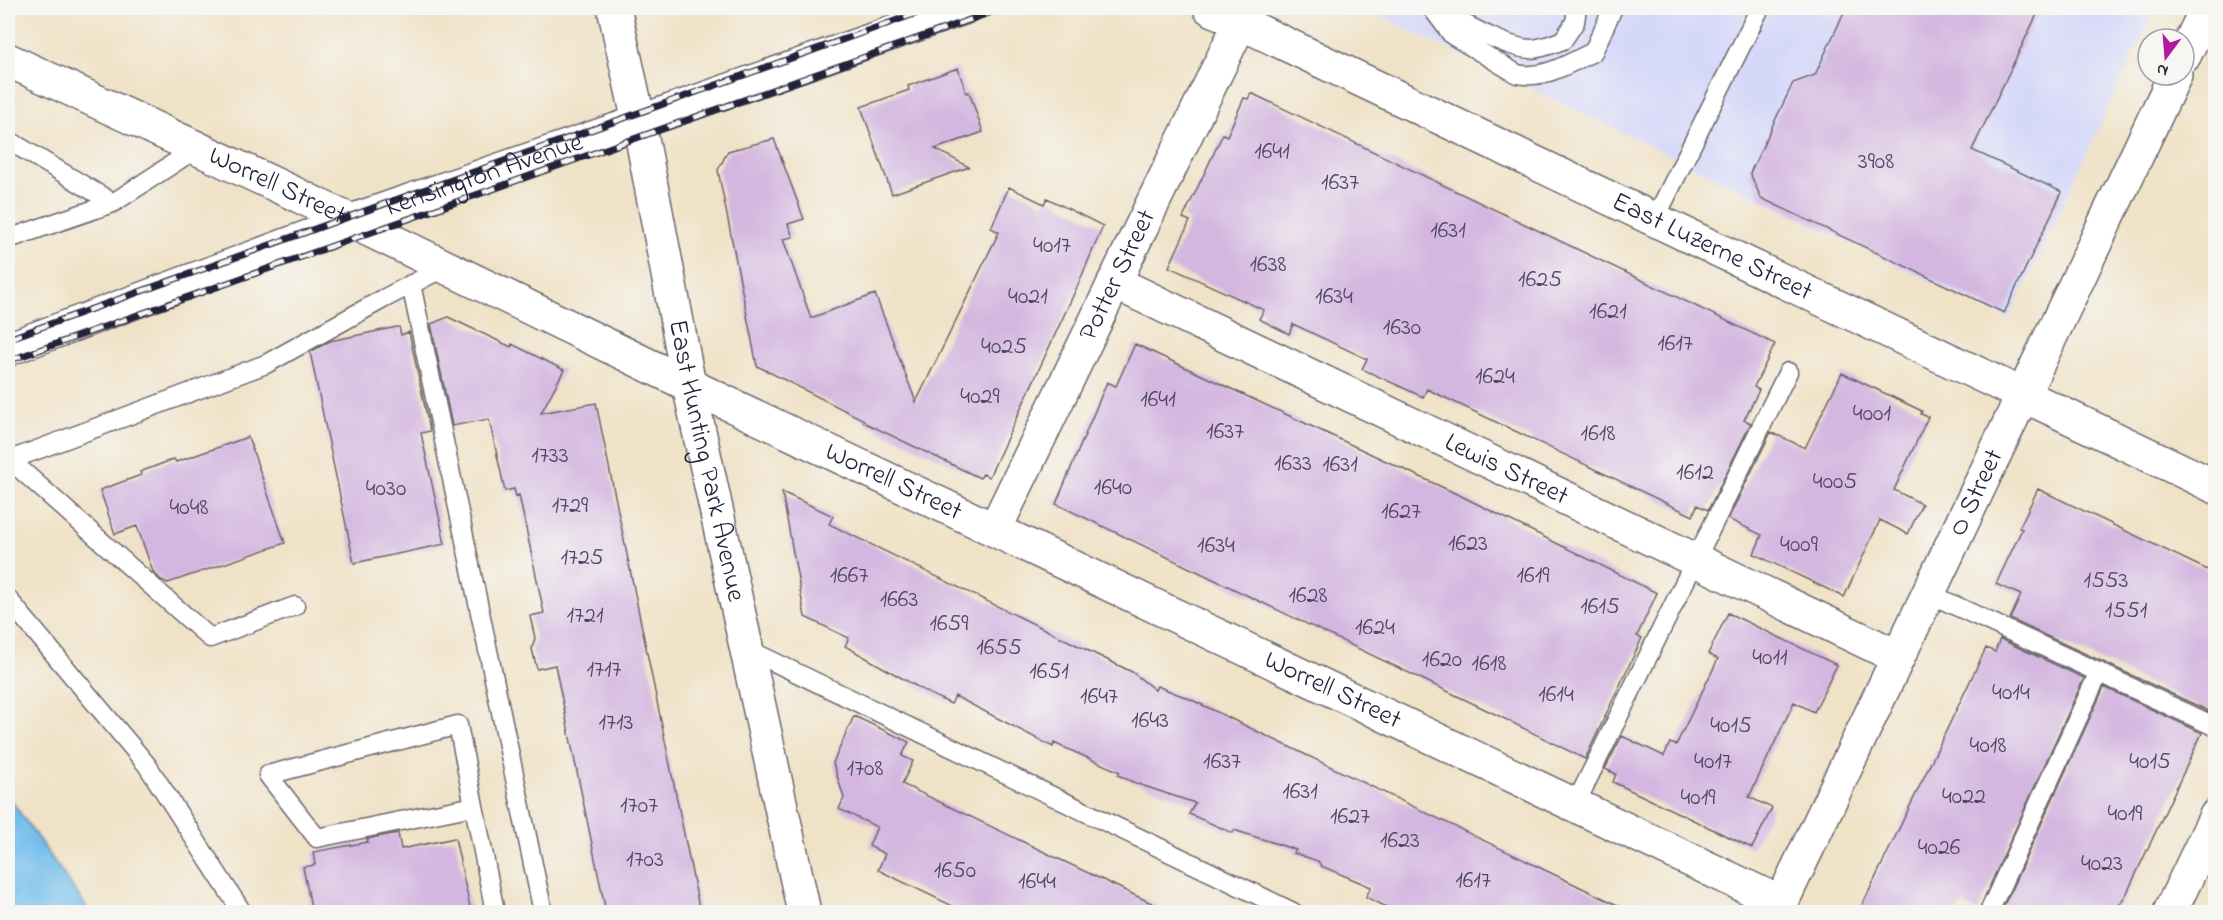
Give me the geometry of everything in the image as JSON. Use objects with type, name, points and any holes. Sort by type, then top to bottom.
[{"type":"street","name":"East Hunting Park Avenue","points":[[614,8],[639,122],[689,385],[804,912]]},
{"type":"street","name":"Kensington Avenue","points":[[8,349],[351,221],[963,8]]},
{"type":"street","name":"East Luzerne Street","points":[[1210,8],[2216,486]]},
{"type":"street","points":[[2196,31],[2207,8]]},
{"type":"street","name":"Potter Street","points":[[995,529],[1241,21]]},
{"type":"street","name":"Worrell Street","points":[[8,60],[351,221],[689,385],[1575,805],[1779,908]]},
{"type":"street","name":"O Street","points":[[1779,908],[2169,87]]},
{"type":"street","name":"Lewis Street","points":[[1114,282],[1898,657]]},
{"type":"street","points":[[2170,912],[2216,816]]},
{"type":"lane","points":[[1433,8],[1478,32],[1531,49],[1563,40],[1575,22],[1577,8]]},
{"type":"lane","points":[[1433,8],[1452,35],[1517,74],[1528,77],[1541,75],[1593,52],[1613,8]]},
{"type":"lane","points":[[1655,219],[1760,8]]},
{"type":"lane","points":[[8,140],[113,202]]},
{"type":"lane","points":[[8,239],[113,202],[197,148]]},
{"type":"lane","points":[[295,606],[210,638],[10,460],[267,364],[445,267]]},
{"type":"lane","points":[[411,284],[543,912]]},
{"type":"lane","points":[[1575,805],[1788,372]]},
{"type":"lane","points":[[1928,592],[2216,727]]},
{"type":"lane","points":[[8,599],[147,765],[242,912]]},
{"type":"lane","points":[[747,649],[1293,912]]},
{"type":"lane","points":[[1989,912],[2099,672]]},
{"type":"lane","points":[[474,806],[317,838],[268,775],[458,725],[495,912]]},
{"type":"shaded area","points":[[1364,8],[2155,8],[2146,27],[2136,27],[2136,48],[2009,319]]},
{"type":"water","points":[[8,796],[90,912],[8,912]]},
{"type":"building","points":[[1846,8],[2040,8],[1972,150],[2062,192],[2004,313],[1761,198],[1750,173],[1793,83],[1815,75]]},
{"type":"building","points":[[958,68],[983,132],[935,149],[969,167],[892,194],[861,107],[909,90],[908,86]]},
{"type":"building","points":[[1251,93],[1775,344],[1754,387],[1759,390],[1744,420],[1751,423],[1708,510],[1697,505],[1693,516],[1427,389],[1423,397],[1362,369],[1367,359],[1293,324],[1289,334],[1259,319],[1264,310],[1169,267],[1190,221],[1183,218],[1223,134],[1227,136],[1244,98],[1248,99]]},
{"type":"building","points":[[774,139],[804,219],[788,224],[793,237],[783,239],[811,318],[875,294],[916,402],[999,232],[991,228],[1009,187],[1044,204],[1047,198],[1103,226],[989,477],[983,474],[980,478],[863,422],[864,420],[757,366],[718,170],[728,151]]},
{"type":"building","points":[[448,317],[511,347],[512,344],[564,370],[541,413],[596,403],[700,912],[606,912],[555,665],[537,669],[532,649],[535,638],[530,616],[544,613],[519,495],[516,496],[514,489],[505,491],[489,419],[452,426],[431,324]]},
{"type":"building","points":[[399,327],[401,335],[409,332],[430,431],[421,433],[445,544],[354,563],[310,352],[330,341]]},
{"type":"building","points":[[1135,344],[1459,495],[1657,593],[1637,636],[1642,638],[1585,759],[1056,504],[1107,382],[1116,386]]},
{"type":"building","points":[[1842,373],[1922,411],[1921,414],[1928,417],[1894,490],[1922,504],[1908,534],[1880,520],[1844,597],[1754,554],[1762,535],[1728,519],[1771,432],[1805,448]]},
{"type":"building","points":[[248,437],[285,543],[168,583],[161,580],[153,572],[137,526],[115,534],[100,490],[141,475],[140,472],[174,459],[176,462]]},
{"type":"building","points":[[2038,489],[2216,574],[2216,703],[2211,712],[2010,619],[2021,595],[1996,584]]},
{"type":"building","points":[[782,492],[833,516],[829,524],[1132,672],[1155,690],[1157,686],[1190,699],[1632,912],[1397,912],[1366,897],[1371,887],[1321,866],[1318,861],[1294,853],[1296,850],[1234,830],[1233,833],[1189,814],[1195,803],[1135,783],[1118,775],[1120,772],[1054,743],[1053,747],[955,696],[951,704],[930,694],[845,646],[849,638],[805,617]]},
{"type":"building","points":[[1728,613],[1837,665],[1814,712],[1794,702],[1749,797],[1772,808],[1752,848],[1613,782],[1616,774],[1605,769],[1622,736],[1664,756],[1670,743],[1676,745],[1718,659],[1708,654]]},
{"type":"building","points":[[2000,639],[2084,678],[1978,912],[1962,904],[1958,912],[1859,912],[1986,648],[1995,652]]},
{"type":"building","points":[[2104,687],[2202,733],[2127,893],[2115,912],[2001,912]]},
{"type":"building","points":[[854,716],[909,742],[902,756],[913,761],[902,784],[1170,912],[965,912],[878,870],[885,854],[869,846],[877,827],[839,809],[844,798],[833,763]]},
{"type":"building","points":[[398,833],[401,849],[455,838],[471,912],[312,912],[303,867],[315,865],[313,852],[368,842],[367,839]]},
{"type":"railway","points":[[8,339],[931,8]]},
{"type":"railway","points":[[8,361],[1003,8]]}]
